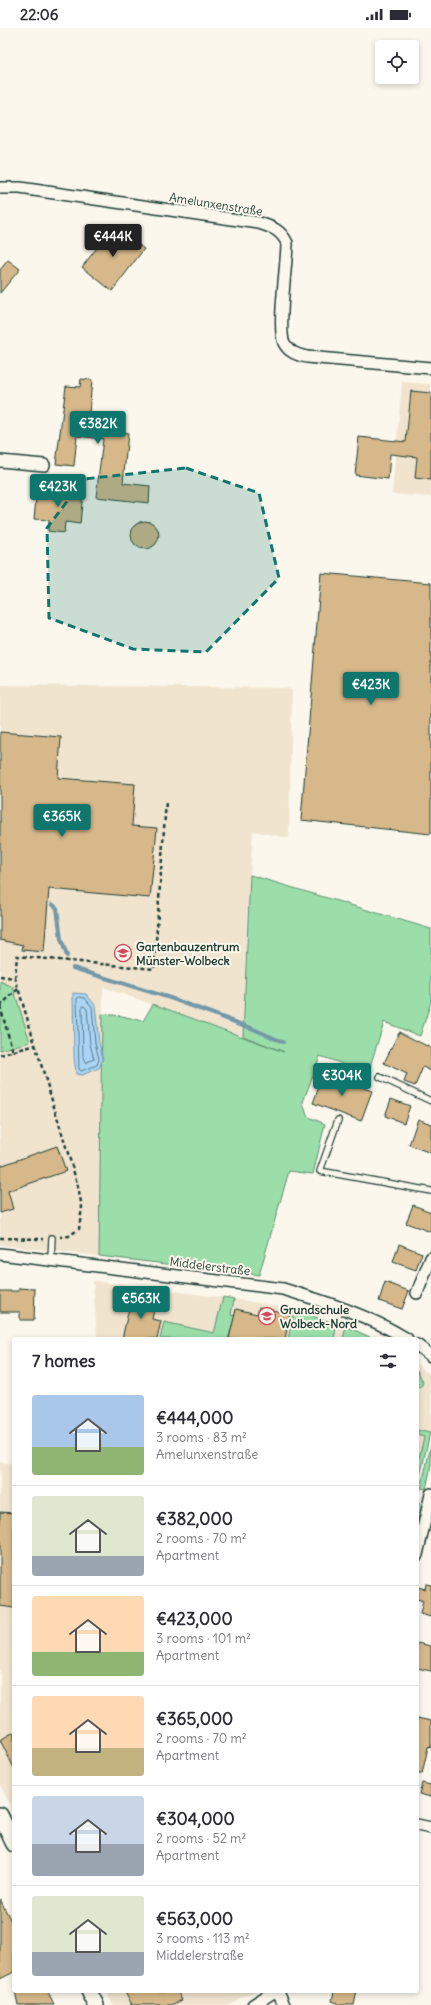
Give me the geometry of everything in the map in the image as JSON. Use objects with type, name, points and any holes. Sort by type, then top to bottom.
[{"type":"street","name":"Amelunxenstraße","points":[[0,188],[20,188],[271,226],[282,233],[287,243],[281,334],[288,349],[296,354],[307,357],[431,368]]},
{"type":"street","points":[[0,461],[44,465]]},
{"type":"street","name":"Middelerstraße","points":[[0,1254],[283,1289],[358,1313],[403,1337]]},
{"type":"street","points":[[417,1294],[431,1258]]},
{"type":"street","points":[[419,1347],[431,1356]]},
{"type":"street","points":[[419,1546],[431,1494]]},
{"type":"street","points":[[0,1816],[12,1840]]},
{"type":"street","points":[[419,1825],[431,1828]]},
{"type":"street","points":[[90,1993],[96,2005]]},
{"type":"street","points":[[253,2005],[274,1993]]},
{"type":"street","points":[[278,1993],[284,2005]]},
{"type":"lane","points":[[380,1077],[431,1101]]},
{"type":"lane","points":[[338,1120],[320,1171],[431,1191]]},
{"type":"lane","points":[[51,1260],[52,1238]]},
{"type":"path","points":[[0,1238],[32,1240],[69,1236],[78,1229],[82,1208],[77,1183],[15,978],[17,956],[154,969],[166,801]]},
{"type":"path","points":[[0,976],[15,978]]},
{"type":"path","points":[[13,1052],[0,1006],[18,989]]},
{"type":"path","points":[[0,1027],[5,1026]]},
{"type":"path","points":[[0,1055],[36,1045]]},
{"type":"highlighted area","points":[[186,468],[259,493],[279,578],[206,652],[133,649],[49,618],[47,528],[84,479]]},
{"type":"shaded area","points":[[402,382],[431,384],[431,497],[392,494]]},
{"type":"shaded area","name":"Gartenbauzentrum Münster-Wolbeck","points":[[0,685],[286,688],[292,690],[289,838],[253,831],[247,919],[243,1036],[103,987],[99,1256],[0,1245]]},
{"type":"shaded area","points":[[93,1281],[234,1299],[295,1309],[338,1323],[370,1337],[97,1337]]},
{"type":"shaded area","points":[[419,1366],[429,1374],[431,1378],[431,1426],[419,1480]]},
{"type":"shaded area","points":[[0,1462],[12,1464],[12,1809],[0,1785]]},
{"type":"shaded area","points":[[107,1993],[250,1993],[227,2005],[113,2005]]},
{"type":"green space","points":[[250,875],[431,929],[431,1002],[420,1036],[384,1022],[368,1073],[320,1056],[303,1102],[307,1116],[325,1124],[313,1174],[289,1171],[259,1275],[99,1256],[102,1014],[122,1016],[143,1021],[153,1004],[284,1052],[243,1036]]},
{"type":"green space","points":[[0,981],[13,987],[30,1042],[0,1050]]},
{"type":"green space","points":[[223,1297],[234,1299],[231,1315],[235,1316],[229,1337],[160,1337],[164,1322],[214,1333]]},
{"type":"green space","points":[[294,1310],[337,1324],[334,1337],[288,1337]]},
{"type":"green space","points":[[346,1326],[370,1337],[343,1337]]},
{"type":"green space","points":[[419,1374],[423,1382],[421,1387],[419,1388]]},
{"type":"green space","points":[[419,1430],[430,1433],[419,1480],[419,1458],[424,1437],[419,1436]]},
{"type":"green space","points":[[431,1445],[431,1466],[426,1489],[421,1488]]},
{"type":"green space","points":[[419,1503],[423,1504],[419,1520]]},
{"type":"water","points":[[73,993],[86,994],[95,1005],[99,1043],[103,1059],[99,1068],[82,1075],[76,1074],[74,1056]]},
{"type":"building","points":[[114,226],[144,249],[112,291],[82,267]]},
{"type":"building","points":[[8,260],[20,269],[0,293],[0,270]]},
{"type":"building","points":[[81,379],[92,380],[89,414],[120,417],[119,432],[128,433],[123,483],[150,486],[149,503],[96,497],[103,439],[77,436],[74,466],[56,464],[66,386],[80,387]]},
{"type":"building","points":[[411,391],[431,393],[431,480],[415,478],[417,457],[390,454],[388,479],[355,475],[359,437],[406,442]]},
{"type":"building","points":[[37,488],[83,492],[80,524],[65,522],[64,533],[48,531],[49,520],[34,519]]},
{"type":"building","points":[[145,521],[155,525],[159,535],[155,545],[145,549],[135,545],[131,535],[135,525]]},
{"type":"building","points":[[321,573],[431,583],[431,834],[301,820]]},
{"type":"building","points":[[0,732],[61,737],[58,778],[135,784],[132,826],[157,828],[150,898],[49,889],[44,952],[22,950],[23,945],[0,940]]},
{"type":"building","points":[[399,1032],[431,1048],[431,1071],[423,1067],[415,1086],[404,1082],[407,1074],[384,1063]]},
{"type":"building","points":[[324,1073],[372,1091],[361,1121],[313,1103]]},
{"type":"building","points":[[391,1099],[410,1106],[404,1123],[385,1116]]},
{"type":"building","points":[[418,1119],[431,1124],[431,1153],[409,1145]]},
{"type":"building","points":[[57,1146],[66,1171],[8,1191],[13,1209],[0,1213],[0,1166]]},
{"type":"building","points":[[413,1205],[431,1212],[431,1232],[406,1223]]},
{"type":"building","points":[[399,1244],[422,1253],[416,1270],[393,1262]]},
{"type":"building","points":[[385,1282],[409,1291],[402,1309],[379,1301]]},
{"type":"building","points":[[19,1288],[35,1289],[34,1320],[20,1320],[20,1312],[0,1312],[0,1291],[18,1291]]},
{"type":"building","points":[[132,1295],[156,1300],[152,1319],[161,1321],[157,1337],[122,1337]]},
{"type":"building","points":[[259,1307],[290,1314],[285,1337],[229,1337],[236,1309],[257,1314]]},
{"type":"building","points":[[0,1512],[12,1513],[12,1608],[0,1606]]},
{"type":"building","points":[[426,1584],[431,1585],[431,1617],[420,1614],[423,1601],[419,1600],[419,1587],[425,1589]]},
{"type":"building","points":[[419,1643],[431,1646],[431,1671],[419,1668]]},
{"type":"building","points":[[419,1718],[431,1721],[431,1748],[428,1747],[422,1774],[419,1774]]},
{"type":"building","points":[[12,1733],[12,1764],[0,1740]]},
{"type":"building","points":[[422,1783],[431,1785],[431,1797],[419,1794]]},
{"type":"building","points":[[0,1899],[12,1923],[12,1973],[0,1979]]},
{"type":"building","points":[[15,1993],[48,1993],[54,2005],[18,2005]]},
{"type":"building","points":[[126,1993],[178,1993],[182,2000],[172,2005],[132,2005]]},
{"type":"building","points":[[334,1993],[357,1993],[354,2005],[338,2005],[338,2003],[332,2001]]},
{"type":"waterway","points":[[52,904],[57,908],[61,939],[67,956]]},
{"type":"waterway","points":[[73,968],[170,998],[251,1028],[283,1042]]},
{"type":"place","name":"Gartenbauzentrum Münster-Wolbeck","points":[[123,953]]},
{"type":"place","name":"Grundschule Wolbeck-Nord","points":[[267,1316]]}]
